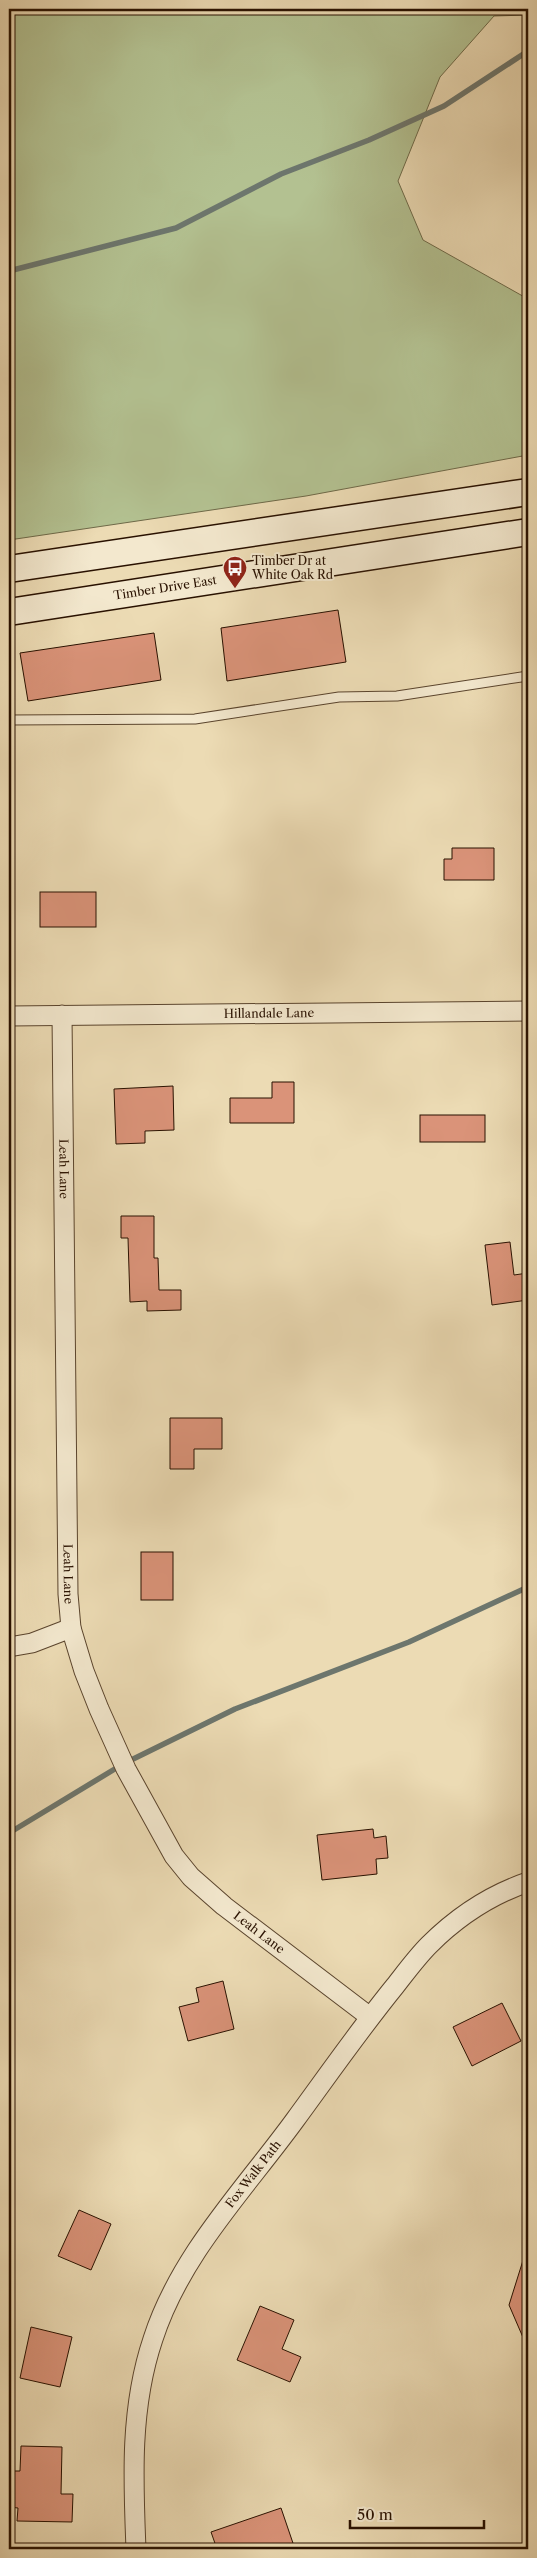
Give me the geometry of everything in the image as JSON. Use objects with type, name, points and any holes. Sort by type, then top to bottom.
[{"type":"main road","points":[[9,570],[528,492]]},
{"type":"main road","name":"Timber Drive East","points":[[9,612],[528,532]]},
{"type":"street","name":"Hillandale Lane","points":[[9,1016],[528,1011]]},
{"type":"street","name":"Leah Lane","points":[[62,1015],[68,1594],[71,1628],[84,1671],[126,1769],[174,1856],[191,1878],[224,1906],[370,2017]]},
{"type":"street","points":[[9,1647],[32,1643],[71,1628]]},
{"type":"street","name":"Fox Walk Path","points":[[136,2549],[132,2475],[134,2437],[146,2364],[163,2313],[192,2256],[370,2017],[428,1946],[458,1919],[486,1900],[528,1882]]},
{"type":"lane","points":[[9,720],[195,719],[339,697],[397,696],[528,676]]},
{"type":"green space","points":[[9,9],[528,9],[528,15],[494,16],[440,77],[398,181],[423,240],[528,299],[528,455],[306,496],[9,540]]},
{"type":"building","points":[[338,610],[346,662],[227,681],[221,628]]},
{"type":"building","points":[[154,633],[161,680],[28,701],[20,653]]},
{"type":"building","points":[[452,848],[494,848],[494,880],[444,880],[444,859],[452,859]]},
{"type":"building","points":[[40,892],[96,892],[96,927],[40,927]]},
{"type":"building","points":[[272,1082],[294,1082],[294,1123],[230,1123],[230,1098],[272,1098]]},
{"type":"building","points":[[173,1086],[174,1130],[145,1131],[145,1143],[116,1144],[114,1089]]},
{"type":"building","points":[[420,1115],[485,1115],[485,1142],[420,1142]]},
{"type":"building","points":[[121,1216],[154,1216],[154,1258],[158,1258],[159,1290],[181,1290],[181,1310],[147,1311],[147,1301],[130,1302],[128,1238],[121,1238]]},
{"type":"building","points":[[510,1242],[514,1275],[528,1273],[528,1300],[492,1305],[485,1245]]},
{"type":"building","points":[[170,1418],[222,1418],[222,1449],[194,1449],[194,1469],[170,1469]]},
{"type":"building","points":[[141,1552],[173,1552],[173,1600],[141,1600]]},
{"type":"building","points":[[373,1829],[374,1838],[386,1836],[388,1858],[376,1859],[377,1874],[322,1880],[317,1835]]},
{"type":"building","points":[[223,1981],[234,2029],[188,2041],[179,2007],[199,2002],[196,1988]]},
{"type":"building","points":[[502,2003],[521,2041],[472,2066],[453,2027]]},
{"type":"building","points":[[79,2210],[111,2224],[91,2270],[58,2256]]},
{"type":"building","points":[[525,2254],[528,2255],[528,2349],[509,2305]]},
{"type":"building","points":[[260,2306],[294,2320],[282,2349],[301,2357],[290,2382],[237,2360]]},
{"type":"building","points":[[31,2327],[72,2337],[60,2387],[20,2378]]},
{"type":"building","points":[[21,2446],[62,2447],[61,2494],[73,2494],[72,2522],[17,2521],[18,2508],[9,2507],[9,2471],[20,2471]]},
{"type":"building","points":[[281,2508],[295,2549],[217,2549],[211,2532]]},
{"type":"waterway","points":[[9,271],[176,228],[281,174],[369,140],[444,106],[528,51]]},
{"type":"waterway","points":[[9,1833],[123,1764],[235,1709],[409,1642],[528,1587]]},
{"type":"place","name":"Timber Dr at White Oak Rd","points":[[235,589]]}]
